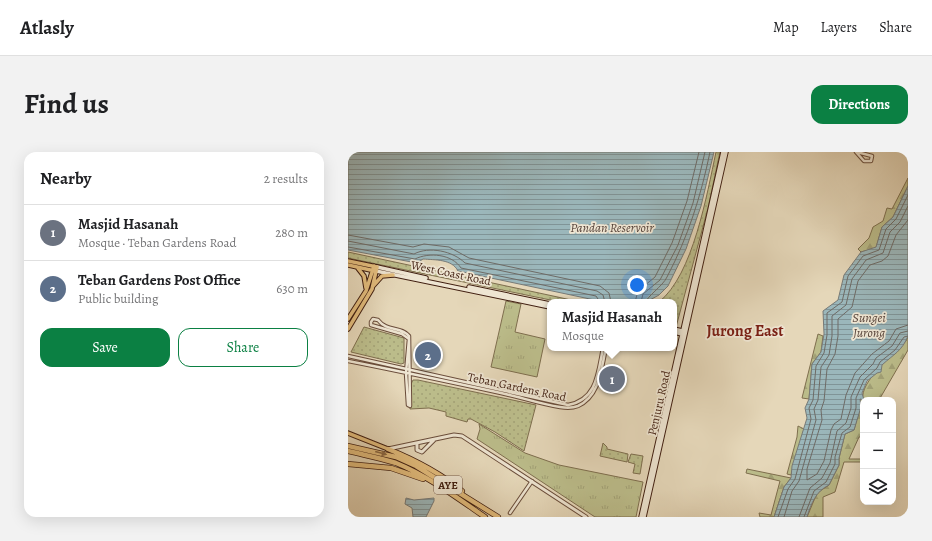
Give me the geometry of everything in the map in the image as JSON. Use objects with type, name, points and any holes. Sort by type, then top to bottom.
[{"type":"highway","name":"AYE","points":[[348,446],[377,452],[405,461],[434,476],[498,517]]},
{"type":"highway","points":[[388,448],[435,470],[479,505]]},
{"type":"highway","name":"AYE","points":[[348,451],[394,463],[428,479],[485,517]]},
{"type":"highway","points":[[348,464],[391,468],[428,479]]},
{"type":"main road","name":"Penjuru Road","points":[[641,517],[723,152]]},
{"type":"main road","name":"Penjuru Road","points":[[683,333],[726,152]]},
{"type":"main road","name":"West Coast Road","points":[[348,261],[393,275],[547,304]]},
{"type":"main road","name":"West Coast Road","points":[[348,265],[375,269],[547,304]]},
{"type":"main road","points":[[355,266],[364,276],[366,291]]},
{"type":"main road","points":[[372,289],[375,269]]},
{"type":"main road","points":[[348,319],[366,291],[375,269]]},
{"type":"main road","points":[[348,329],[372,289],[382,276],[393,275]]},
{"type":"main road","points":[[677,332],[683,333]]},
{"type":"main road","points":[[348,433],[388,448]]},
{"type":"main road","name":"Penjuru Road","points":[[644,517],[657,450]]},
{"type":"street","points":[[856,152],[872,156],[871,161],[864,161],[856,152]]},
{"type":"street","points":[[408,372],[409,343],[407,337],[402,334],[373,326],[370,324],[371,320],[378,320],[384,327],[404,332],[409,336],[408,372],[409,406],[408,372]]},
{"type":"street","name":"Teban Gardens Road","points":[[348,361],[511,394],[561,407],[577,406],[588,400],[594,393],[598,385],[604,351]]},
{"type":"street","name":"Teban Gardens Road","points":[[348,356],[408,372]]},
{"type":"street","points":[[388,448],[454,435],[466,438],[586,517]]},
{"type":"street","points":[[417,443],[417,450],[422,452],[436,439]]},
{"type":"street","points":[[510,513],[532,481]]},
{"type":"green space","points":[[716,152],[720,152],[708,208],[677,323],[677,299],[662,299],[671,290],[690,254],[708,189]]},
{"type":"green space","points":[[908,178],[908,186],[893,217],[882,227],[876,248],[861,252],[858,249],[869,238],[873,227],[883,221],[887,208],[892,209]]},
{"type":"green space","points":[[348,252],[566,299],[547,299],[348,258]]},
{"type":"green space","points":[[506,301],[521,304],[515,332],[545,339],[537,377],[491,367]]},
{"type":"green space","points":[[364,327],[404,338],[404,363],[401,364],[351,352]]},
{"type":"green space","points":[[818,334],[823,336],[821,352],[812,364],[809,399],[802,398]]},
{"type":"green space","points":[[908,336],[908,350],[881,397],[863,397],[866,385],[878,369],[906,341]]},
{"type":"green space","points":[[413,380],[536,405],[524,451],[495,432],[471,419],[468,419],[467,422],[446,416],[446,412],[429,408],[410,409],[411,384]]},
{"type":"green space","points":[[860,399],[860,437],[849,459],[860,459],[860,462],[844,462],[835,492],[823,497],[823,517],[807,517],[817,493],[829,485],[839,465],[839,458],[845,434],[854,430],[859,411]]},
{"type":"green space","points":[[479,424],[525,453],[559,465],[643,482],[636,517],[595,517],[477,439],[480,429]]},
{"type":"green space","points":[[798,426],[804,429],[791,475],[787,474],[797,437]]},
{"type":"green space","points":[[603,443],[607,449],[628,454],[627,462],[600,456]]},
{"type":"green space","points":[[631,454],[643,456],[640,474],[633,473],[635,464],[628,462]]},
{"type":"green space","points":[[747,469],[791,478],[784,487],[774,517],[760,517],[759,513],[771,515],[780,481],[746,473]]},
{"type":"water","name":"Pandan Reservoir","points":[[348,152],[714,152],[701,206],[686,249],[668,286],[659,295],[652,299],[590,299],[458,271],[452,264],[443,261],[423,259],[417,263],[348,250]]},
{"type":"water","name":"Sungei Jurong","points":[[908,186],[908,336],[900,349],[882,365],[881,372],[877,373],[867,381],[862,393],[863,397],[860,397],[860,410],[854,430],[845,434],[839,458],[839,465],[829,485],[817,494],[810,507],[807,517],[774,517],[784,487],[791,478],[792,466],[807,418],[805,408],[809,399],[812,364],[821,352],[824,334],[823,311],[838,300],[844,275],[861,252],[876,247],[882,227],[893,217]]},
{"type":"water","points":[[406,498],[414,500],[434,498],[434,501],[426,517],[413,517],[412,508],[405,504]]},
{"type":"place","name":"Teban Gardens Post Office","points":[[428,355]]},
{"type":"place","name":"Masjid Hasanah","points":[[612,379]]},
{"type":"district","name":"Jurong East","points":[[745,330]]}]
